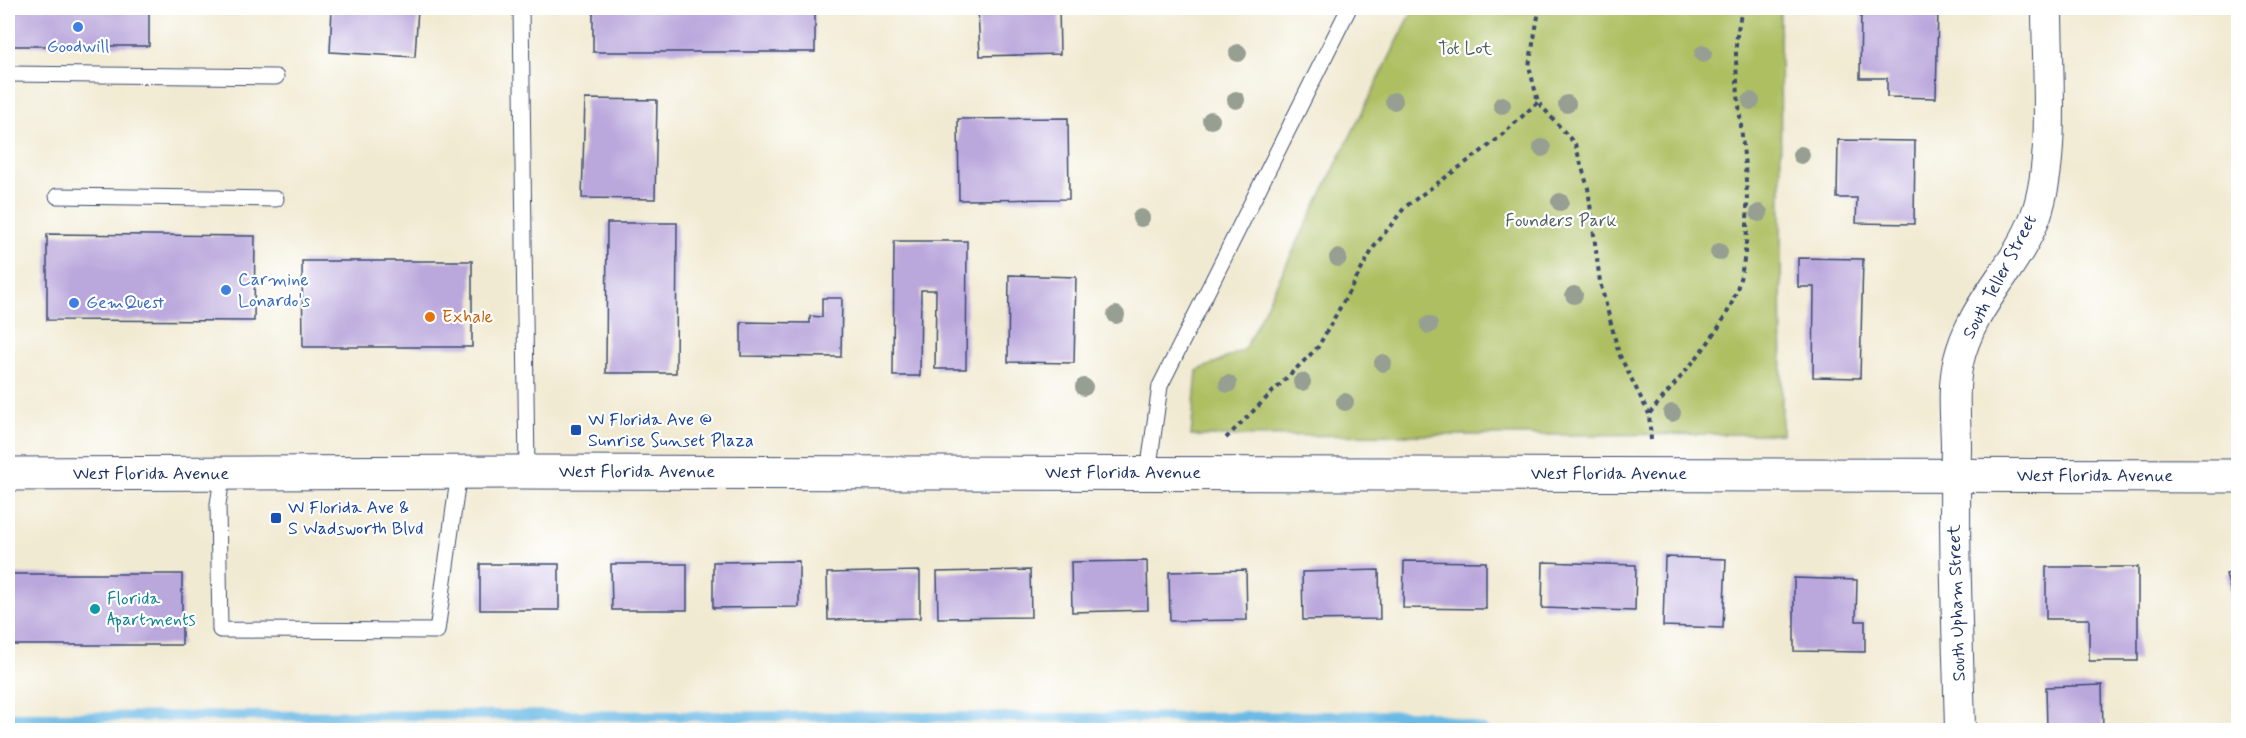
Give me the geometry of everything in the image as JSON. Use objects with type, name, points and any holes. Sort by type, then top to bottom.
[{"type":"street","name":"South Teller Street","points":[[1955,475],[1955,390],[1964,341],[1982,303],[2013,258],[2029,229],[2041,196],[2048,127],[2047,8]]},
{"type":"street","name":"West Florida Avenue","points":[[8,474],[527,472],[2238,476]]},
{"type":"street","name":"South Upham Street","points":[[1955,475],[1953,502],[1960,730]]},
{"type":"lane","points":[[521,8],[527,472]]},
{"type":"lane","points":[[1148,473],[1160,386],[1349,8]]},
{"type":"lane","points":[[8,74],[276,76]]},
{"type":"lane","points":[[57,196],[276,199]]},
{"type":"lane","points":[[223,473],[218,504],[220,630],[437,631],[459,472]]},
{"type":"path","points":[[1536,8],[1539,11],[1529,66],[1538,102],[1575,144],[1588,188],[1600,282],[1619,354],[1649,414],[1652,444]]},
{"type":"path","points":[[1649,414],[1701,350],[1728,309],[1742,273],[1748,225],[1736,47],[1742,8]]},
{"type":"path","points":[[1224,440],[1318,347],[1374,247],[1405,207],[1494,142],[1538,102]]},
{"type":"green space","name":"Founders Park","points":[[1414,8],[1780,8],[1782,434],[1191,436],[1197,371],[1244,350]]},
{"type":"building","name":"Goodwill","points":[[8,8],[149,8],[149,46],[8,46]]},
{"type":"building","points":[[332,8],[418,8],[415,57],[330,52]]},
{"type":"building","points":[[593,8],[815,8],[815,52],[593,52]]},
{"type":"building","points":[[978,8],[1059,8],[1060,54],[980,56]]},
{"type":"building","points":[[1861,8],[1938,10],[1936,98],[1887,97],[1887,78],[1860,78]]},
{"type":"building","points":[[585,99],[657,100],[655,199],[582,198]]},
{"type":"building","points":[[1068,118],[1069,199],[959,200],[958,119]]},
{"type":"building","points":[[1838,140],[1915,141],[1914,224],[1856,223],[1857,198],[1837,198]]},
{"type":"building","points":[[607,223],[677,223],[676,373],[606,373]]},
{"type":"building","points":[[47,234],[255,236],[254,321],[47,320]]},
{"type":"building","points":[[894,241],[967,241],[966,369],[935,369],[936,290],[921,290],[920,376],[893,376]]},
{"type":"building","points":[[1798,258],[1863,259],[1860,378],[1813,377],[1814,287],[1798,287]]},
{"type":"building","points":[[302,261],[472,261],[472,347],[303,347]]},
{"type":"building","points":[[1009,275],[1076,277],[1074,363],[1008,362]]},
{"type":"building","points":[[822,298],[842,298],[841,357],[741,356],[741,322],[810,323],[810,316],[822,317]]},
{"type":"building","points":[[1665,557],[1726,559],[1723,628],[1663,626]]},
{"type":"building","points":[[799,561],[799,607],[713,608],[713,562]]},
{"type":"building","points":[[1147,561],[1148,610],[1072,612],[1071,562]]},
{"type":"building","points":[[1404,561],[1486,562],[1486,609],[1403,608]]},
{"type":"building","points":[[1543,562],[1636,565],[1635,611],[1542,608]]},
{"type":"building","points":[[480,564],[559,564],[559,610],[480,610]]},
{"type":"building","points":[[611,564],[687,564],[687,610],[612,610]]},
{"type":"building","points":[[2046,567],[2138,567],[2138,661],[2089,661],[2089,619],[2046,619]]},
{"type":"building","points":[[1030,570],[1031,617],[938,618],[937,572]]},
{"type":"building","points":[[1246,570],[1247,620],[1170,621],[1169,572]]},
{"type":"building","points":[[1379,570],[1380,619],[1303,620],[1302,572]]},
{"type":"building","points":[[920,571],[920,618],[828,620],[827,573]]},
{"type":"building","points":[[2238,571],[2238,619],[2226,574]]},
{"type":"building","name":"Florida Apartments","points":[[8,574],[182,574],[182,645],[8,645]]},
{"type":"building","points":[[1794,578],[1857,580],[1856,621],[1865,621],[1865,652],[1794,651]]},
{"type":"building","points":[[2102,685],[2103,730],[2047,730],[2046,687]]},
{"type":"waterway","points":[[8,717],[495,715],[1118,718],[1424,715],[1483,730]]},
{"type":"place","name":"Goodwill","points":[[78,27]]},
{"type":"place","name":"Carmine Lonardo's","points":[[226,290]]},
{"type":"place","name":"GemQuest","points":[[74,303]]},
{"type":"place","name":"Exhale","points":[[430,317]]},
{"type":"place","name":"W Florida Ave @ Sunrise Sunset Plaza","points":[[576,430]]},
{"type":"place","name":"W Florida Ave & S Wadsworth Blvd","points":[[276,518]]},
{"type":"place","name":"Florida Apartments","points":[[95,609]]},
{"type":"park label","name":"Tot Lot","points":[[1465,49]]}]
